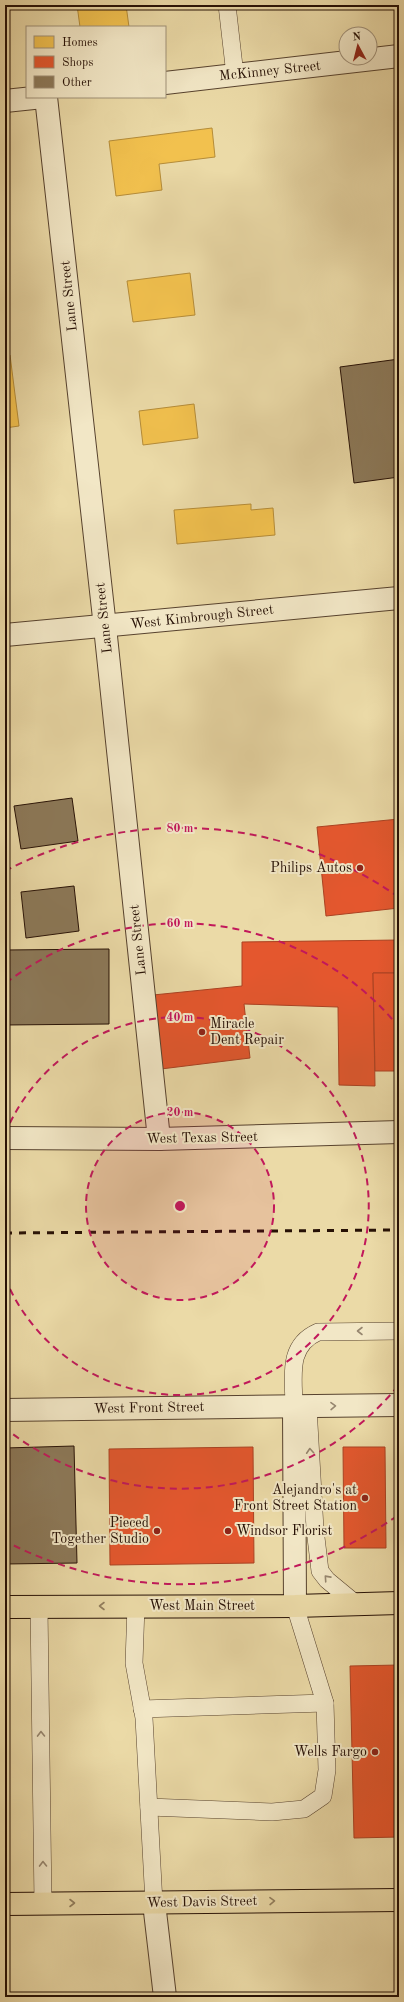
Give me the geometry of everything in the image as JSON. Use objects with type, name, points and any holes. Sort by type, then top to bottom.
[{"type":"main road","name":"West Main Street","points":[[5,1607],[294,1606],[399,1603]]},
{"type":"main road","name":"West Davis Street","points":[[5,1904],[399,1900]]},
{"type":"street","name":"McKinney Street","points":[[166,83],[399,56]]},
{"type":"street","points":[[5,101],[34,98]]},
{"type":"street","name":"Lane Street","points":[[46,98],[105,627],[159,1139]]},
{"type":"street","name":"West Kimbrough Street","points":[[5,635],[105,627],[399,598]]},
{"type":"street","name":"West Texas Street","points":[[5,1138],[159,1139],[399,1132]]},
{"type":"street","name":"West Front Street","points":[[5,1410],[399,1405]]},
{"type":"street","points":[[294,1606],[301,1407]]},
{"type":"street","points":[[154,1903],[165,1997]]},
{"type":"lane","points":[[227,5],[234,75]]},
{"type":"lane","points":[[356,1604],[327,1580],[320,1571],[294,1359],[299,1346],[309,1336],[318,1332],[399,1331]]},
{"type":"lane","points":[[136,1606],[134,1663],[144,1718],[154,1903]]},
{"type":"lane","points":[[149,1807],[272,1812],[304,1809],[323,1796],[327,1770],[325,1703],[294,1606]]},
{"type":"lane","points":[[39,1607],[43,1904]]},
{"type":"lane","points":[[142,1709],[325,1703]]},
{"type":"building: Homes","points":[[77,5],[126,5],[129,26],[80,26]]},
{"type":"building: Homes","points":[[212,128],[215,157],[159,164],[162,190],[116,196],[109,141]]},
{"type":"building: Homes","points":[[190,273],[195,315],[133,322],[127,281]]},
{"type":"building: Homes","points":[[5,275],[9,309],[5,310]]},
{"type":"building: Homes","points":[[10,355],[19,426],[5,428],[5,356]]},
{"type":"building: Homes","points":[[194,404],[198,438],[143,445],[139,411]]},
{"type":"building: Homes","points":[[251,504],[251,510],[273,508],[275,535],[177,544],[174,510]]},
{"type":"building: Shops","name":"Philips Autos","points":[[399,819],[399,908],[326,916],[317,827]]},
{"type":"building: Shops","name":"Miracle Dent Repair","points":[[399,940],[399,973],[373,973],[375,1086],[339,1085],[338,1007],[244,1004],[250,1058],[161,1069],[153,995],[242,986],[242,942]]},
{"type":"building: Shops","points":[[373,973],[399,973],[399,1071],[375,1071]]},
{"type":"building: Shops","points":[[253,1447],[254,1563],[110,1565],[109,1449]]},
{"type":"building: Shops","name":"Alejandro's at Front Street Station","points":[[343,1447],[385,1447],[386,1548],[344,1548]]},
{"type":"building: Shops","name":"Wells Fargo","points":[[399,1665],[399,1837],[354,1838],[350,1666]]},
{"type":"building: Other","points":[[399,359],[399,477],[354,483],[340,367]]},
{"type":"building: Other","points":[[72,798],[78,841],[21,849],[14,806]]},
{"type":"building: Other","points":[[74,886],[79,931],[26,938],[21,892]]},
{"type":"building: Other","points":[[109,949],[109,1024],[5,1025],[5,950]]},
{"type":"building: Other","points":[[74,1446],[77,1563],[5,1564],[5,1448]]},
{"type":"railway","points":[[5,1233],[399,1230]]},
{"type":"place","name":"Philips Autos","points":[[360,868]]},
{"type":"place","name":"Miracle Dent Repair","points":[[202,1032]]},
{"type":"place","name":"Alejandro's at Front Street Station","points":[[365,1498]]},
{"type":"place","name":"Pieced Together Studio","points":[[157,1531]]},
{"type":"place","name":"Windsor Florist","points":[[228,1531]]},
{"type":"place","name":"Wells Fargo","points":[[375,1752]]}]
